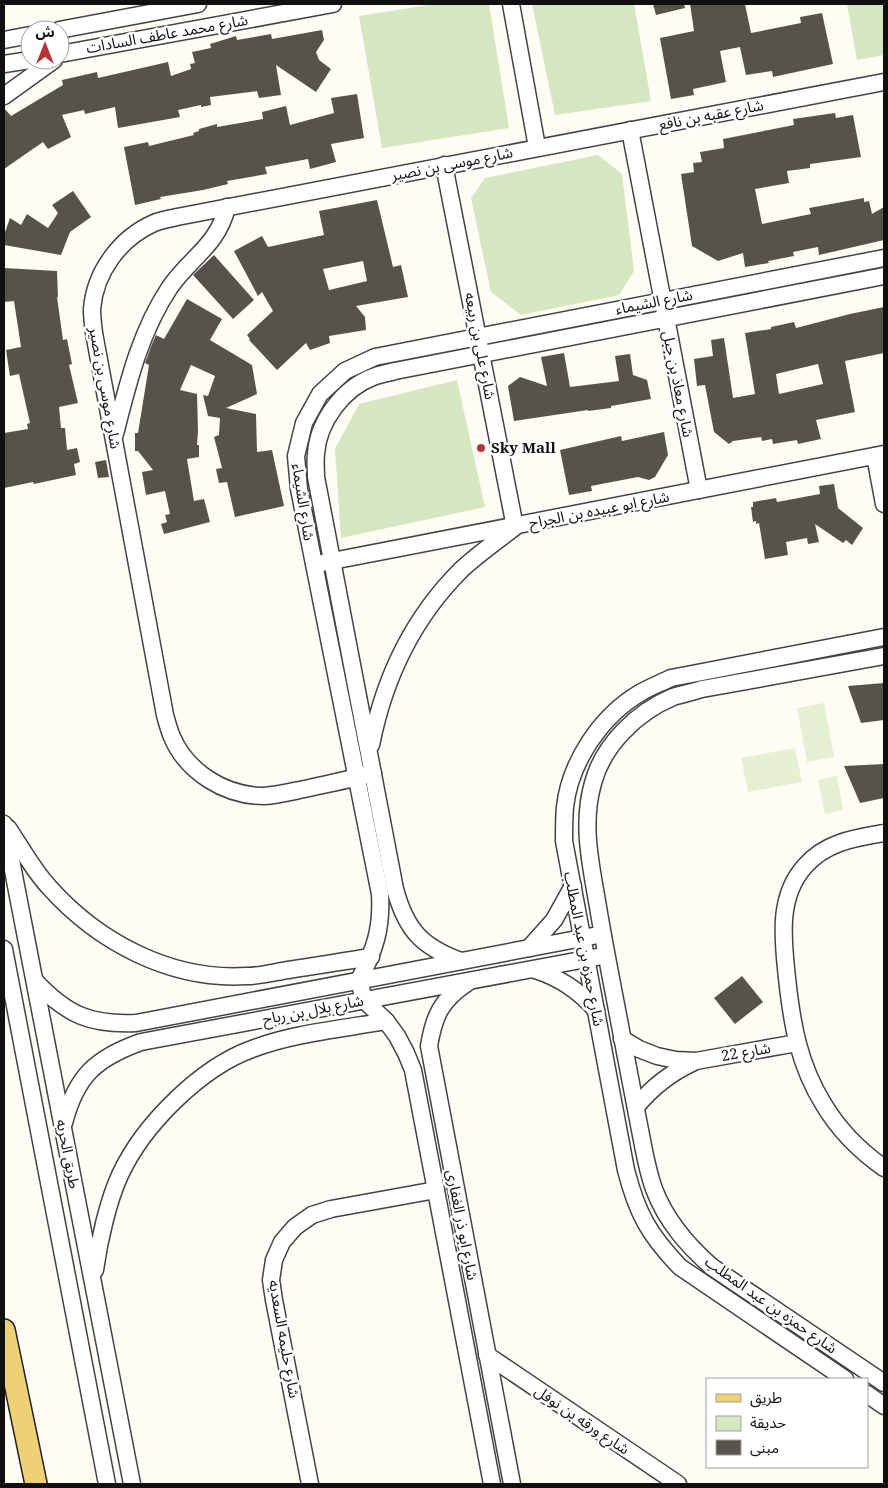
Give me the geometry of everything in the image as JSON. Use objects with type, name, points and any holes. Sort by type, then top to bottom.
[{"type":"main road","points":[[4,1330],[36,1484]]},
{"type":"street","name":"شارع محمد عاطف السادات","points":[[70,28],[198,4]]},
{"type":"street","name":"شارع محمد عاطف السادات","points":[[70,54],[333,4]]},
{"type":"street","points":[[511,4],[537,148]]},
{"type":"street","points":[[4,40],[20,38]]},
{"type":"street","points":[[4,64],[20,62]]},
{"type":"street","points":[[4,96],[40,70]]},
{"type":"street","name":"شارع عقبه بن نافع","points":[[537,148],[884,82]]},
{"type":"street","name":"شارع معاذ بن جبل","points":[[630,130],[699,490]]},
{"type":"street","name":"شارع موسى بن نصير","points":[[373,774],[286,793],[263,796],[240,793],[219,786],[199,773],[184,756],[172,737],[165,715],[94,332],[93,317],[96,288],[105,267],[118,248],[135,234],[155,222],[537,148]]},
{"type":"street","name":"شارع على بن ربيعه","points":[[444,166],[515,527]]},
{"type":"street","points":[[114,439],[130,372],[154,313],[171,286],[213,240],[222,224],[227,207]]},
{"type":"street","name":"شارع الشيماء","points":[[359,980],[371,957],[379,926],[380,894],[299,489],[296,456],[304,423],[320,394],[345,371],[375,356],[884,258]]},
{"type":"street","name":"شارع الشيماء","points":[[462,961],[442,954],[425,942],[410,927],[401,909],[395,889],[316,477],[316,453],[322,429],[334,408],[351,390],[372,377],[395,371],[884,276]]},
{"type":"street","points":[[879,455],[884,504]]},
{"type":"street","name":"شارع ابو عبيده بن الجراح","points":[[314,565],[879,455]]},
{"type":"street","points":[[370,754],[376,720],[386,686],[400,654],[418,624],[438,596],[462,570],[515,527]]},
{"type":"street","name":"شارع حمزه بن عبد المطلب","points":[[844,1378],[680,1267],[660,1247],[644,1223],[633,1198],[626,1170],[586,959],[564,841],[565,806],[574,772],[589,742],[612,714],[639,693],[671,678],[884,637]]},
{"type":"street","name":"شارع حمزه بن عبد المطلب","points":[[884,656],[673,697],[647,711],[624,731],[606,754],[593,781],[586,810],[586,840],[622,1039],[647,1166],[654,1189],[665,1212],[678,1232],[694,1251],[712,1267],[884,1383]]},
{"type":"street","points":[[4,823],[47,886],[74,913],[103,936],[136,954],[172,967],[209,975],[247,976],[371,957]]},
{"type":"street","name":"طريق الحريه","points":[[4,823],[132,1484]]},
{"type":"street","points":[[884,833],[856,837],[837,843],[820,852],[805,866],[794,882],[786,900],[783,920],[783,944],[793,1025],[809,1078],[824,1106],[844,1133],[867,1156],[884,1168]]},
{"type":"street","points":[[529,948],[554,920],[573,886]]},
{"type":"street","name":"شارع بلال بن رباح","points":[[34,981],[50,998],[70,1011],[91,1020],[114,1024],[136,1023],[602,934]]},
{"type":"street","name":"طريق الحريه","points":[[4,949],[108,1484]]},
{"type":"street","name":"شارع بلال بن رباح","points":[[63,1128],[69,1104],[80,1082],[97,1064],[118,1050],[141,1042],[606,955]]},
{"type":"street","points":[[532,969],[551,975],[568,984],[583,995],[596,1010]]},
{"type":"street","points":[[359,980],[364,1000]]},
{"type":"street","name":"شارع ابو ذر الغفارى","points":[[470,980],[454,992],[440,1008],[432,1026],[429,1046],[512,1484]]},
{"type":"street","name":"شارع ابو ذر الغفارى","points":[[364,1000],[386,1021],[406,1053],[413,1070],[492,1484]]},
{"type":"street","points":[[93,1282],[99,1246],[120,1175],[138,1143],[162,1114],[188,1088],[218,1066],[251,1049],[288,1038],[386,1021]]},
{"type":"street","name":"شارع 22","points":[[622,1039],[639,1049],[657,1056],[676,1060],[696,1061],[797,1043]]},
{"type":"street","name":"شارع 22","points":[[636,1107],[662,1079],[696,1061]]},
{"type":"street","name":"شارع حليمه السعديه","points":[[310,1484],[274,1300],[271,1280],[274,1260],[282,1242],[296,1227],[312,1215],[331,1209],[436,1190]]},
{"type":"street","points":[[782,1337],[792,1321]]},
{"type":"street","name":"شارع ورقه بن نوفل","points":[[487,1356],[678,1484]]},
{"type":"street","points":[[88,1382],[111,1378]]},
{"type":"street","points":[[868,1395],[884,1406]]},
{"type":"green space","points":[[435,4],[489,4],[509,128],[382,148],[359,16]]},
{"type":"green space","points":[[532,4],[634,4],[651,101],[555,115]]},
{"type":"green space","points":[[847,4],[884,4],[884,55],[857,60]]},
{"type":"green space","points":[[598,155],[622,174],[634,271],[619,295],[521,315],[491,292],[471,198],[485,178]]},
{"type":"green space","points":[[457,380],[485,507],[341,538],[335,449],[359,404]]},
{"type":"green space","points":[[824,703],[834,757],[807,762],[797,708]]},
{"type":"green space","points":[[795,748],[802,782],[748,792],[741,758]]},
{"type":"green space","points":[[837,776],[843,810],[825,814],[818,780]]},
{"type":"building","points":[[653,4],[684,4],[685,8],[656,15]]},
{"type":"building","points":[[690,4],[745,4],[751,33],[801,23],[800,17],[822,13],[833,64],[773,77],[772,71],[746,75],[740,47],[720,51],[726,82],[693,89],[694,95],[671,99],[660,38],[694,31]]},
{"type":"building","points":[[322,30],[324,40],[316,52],[319,60],[331,69],[316,92],[276,65],[281,95],[259,98],[257,91],[210,97],[211,105],[178,110],[180,117],[118,128],[115,107],[85,114],[84,110],[62,115],[71,137],[48,149],[43,142],[4,169],[4,108],[11,116],[63,85],[62,80],[97,72],[98,78],[168,62],[171,76],[191,69],[190,64],[195,63],[192,52],[211,48],[210,44],[236,36],[237,40],[271,34],[272,39]]},
{"type":"building","points":[[357,94],[364,138],[331,144],[336,162],[310,169],[308,159],[265,167],[267,174],[227,181],[228,184],[160,197],[161,199],[135,205],[124,147],[148,142],[149,146],[194,135],[193,133],[199,131],[199,129],[217,124],[217,127],[263,119],[262,112],[286,106],[290,125],[334,113],[331,98]]},
{"type":"building","points":[[835,113],[836,118],[853,115],[861,157],[810,164],[810,168],[787,171],[789,183],[755,189],[762,224],[811,214],[809,208],[864,198],[864,202],[869,201],[872,214],[884,207],[884,240],[819,255],[818,247],[793,252],[794,256],[768,261],[769,263],[745,267],[743,253],[718,261],[692,246],[681,174],[694,172],[693,163],[702,162],[700,152],[724,148],[723,139],[794,125],[793,119]]},
{"type":"building","points":[[73,191],[91,217],[70,232],[61,255],[4,245],[4,235],[10,218],[21,225],[27,214],[48,228],[58,213],[52,205]]},
{"type":"building","points":[[377,200],[393,267],[401,265],[408,297],[356,306],[365,317],[366,330],[329,336],[330,343],[310,350],[306,343],[277,370],[249,340],[247,335],[273,311],[262,292],[258,296],[234,251],[262,236],[268,247],[324,235],[319,211]],"holes":[[[363,261],[367,281],[329,290],[323,269]]]},
{"type":"building","points":[[214,255],[254,300],[233,319],[193,275]]},
{"type":"building","points":[[4,268],[57,271],[57,297],[63,340],[67,339],[72,364],[69,365],[78,403],[59,407],[61,428],[65,428],[67,450],[77,448],[80,462],[74,464],[76,475],[4,488],[4,433],[28,429],[27,424],[30,423],[19,374],[10,376],[6,350],[21,347],[14,301],[4,302]]},
{"type":"building","points":[[187,299],[222,319],[210,340],[252,365],[257,394],[226,408],[256,414],[257,452],[272,450],[284,506],[235,517],[227,482],[219,483],[216,469],[222,468],[214,437],[219,435],[220,418],[208,416],[203,395],[208,396],[215,376],[191,365],[180,390],[197,394],[197,445],[199,445],[199,457],[187,459],[194,501],[204,499],[210,522],[164,534],[161,524],[167,522],[165,515],[170,514],[165,491],[146,495],[142,472],[153,470],[138,451],[135,451],[135,433],[138,433],[149,365],[145,363],[152,344],[156,335],[164,339]]},
{"type":"building","points":[[884,307],[884,353],[845,361],[855,412],[816,420],[821,439],[798,444],[797,440],[773,444],[772,439],[762,441],[761,437],[733,441],[729,444],[714,432],[705,385],[697,386],[694,359],[713,356],[711,340],[724,338],[733,398],[755,394],[745,333],[771,329],[771,327],[794,322],[796,328]],"holes":[[[818,364],[823,384],[779,394],[776,374]]]},
{"type":"building","points":[[564,353],[570,387],[619,381],[615,356],[630,354],[633,375],[647,380],[651,399],[611,406],[611,408],[514,421],[508,386],[520,377],[547,386],[541,357]]},
{"type":"building","points":[[664,432],[668,455],[655,477],[649,480],[638,477],[591,486],[592,491],[569,495],[560,450],[621,436],[622,441]]},
{"type":"building","points":[[106,460],[109,477],[98,478],[95,462]]},
{"type":"building","points":[[834,484],[838,508],[863,528],[852,545],[846,540],[843,543],[815,524],[819,542],[808,544],[807,538],[786,542],[788,555],[765,559],[759,523],[753,522],[751,507],[753,507],[753,502],[776,498],[777,502],[820,494],[819,486]]},
{"type":"building","points":[[884,683],[884,720],[861,723],[848,686]]},
{"type":"building","points":[[884,764],[884,798],[860,803],[844,766]]},
{"type":"building","points":[[742,976],[763,1002],[735,1024],[714,998]]},
{"type":"place","name":"Sky Mall","points":[[481,448]]}]
